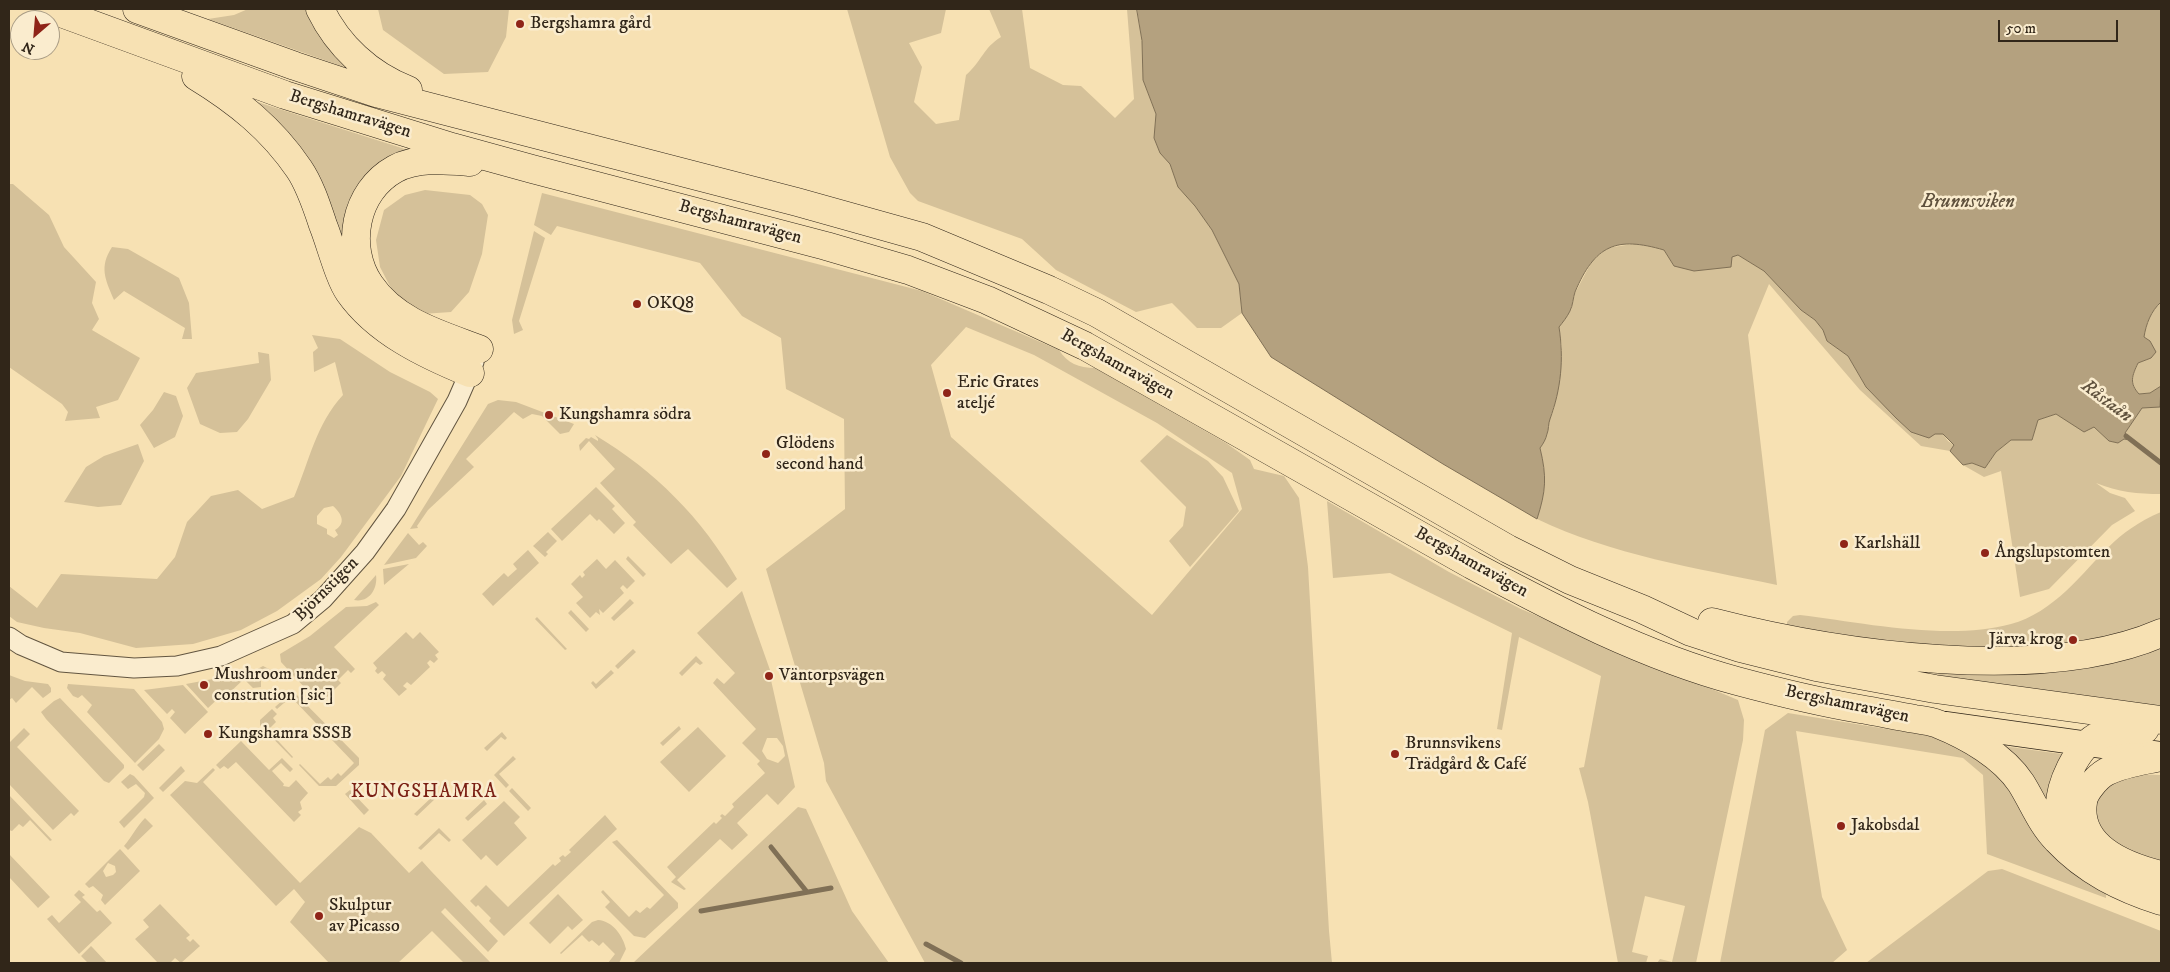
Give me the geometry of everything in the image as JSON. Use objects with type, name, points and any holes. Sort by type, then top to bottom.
[{"type":"highway","name":"Bergshamravägen","points":[[50,9],[141,44],[285,95],[452,147],[826,246],[908,270],[987,300],[1085,346],[1495,577],[1603,631],[1677,662],[1735,680],[1819,702],[1937,723]]},
{"type":"highway","name":"Bergshamravägen","points":[[137,9],[376,93],[922,237],[999,268],[1097,313],[1508,549],[1570,580],[1642,609],[1691,632],[1740,648],[1816,667],[1935,689],[2161,720]]},
{"type":"highway","points":[[320,9],[342,45],[365,66],[404,89],[484,120]]},
{"type":"highway","points":[[141,44],[227,95],[262,123],[300,170],[348,291],[371,317],[403,340],[437,359],[474,361]]},
{"type":"highway","points":[[474,361],[415,325],[390,307],[369,284],[357,256],[355,234],[360,210],[373,185],[396,168],[416,162],[444,160],[532,169]]},
{"type":"highway","points":[[1642,609],[1694,617],[1776,637],[1848,649],[1973,660],[2046,658],[2103,652],[2161,633]]},
{"type":"highway","points":[[1937,723],[1980,746],[1997,758],[2020,781],[2055,839],[2084,865],[2123,888],[2161,901]]},
{"type":"highway","points":[[2084,865],[2072,847],[2060,811],[2061,793],[2066,776],[2088,743],[2097,736],[2122,729],[2161,729]]},
{"type":"highway","points":[[2161,755],[2122,765],[2104,773],[2084,797],[2081,813],[2086,831],[2103,851],[2126,864],[2161,874]]},
{"type":"main road","name":"Bergshamravägen","points":[[1937,723],[2088,743],[2161,755]]},
{"type":"street","name":"Björnstigen","points":[[9,637],[21,645],[61,662],[134,668],[177,666],[221,656],[293,624],[329,592],[365,552],[396,510],[457,401],[474,361]]},
{"type":"shaded area","points":[[248,9],[306,9],[312,25],[344,67],[208,19],[234,15]]},
{"type":"shaded area","points":[[378,9],[509,9],[506,37],[488,72],[444,74],[383,30]]},
{"type":"shaded area","points":[[847,9],[946,9],[941,33],[909,43],[922,67],[914,102],[936,124],[959,120],[966,75],[976,65],[986,50],[1001,37],[989,9],[1022,9],[1030,68],[1063,85],[1081,86],[1115,118],[1134,99],[1127,9],[1137,9],[1142,41],[1143,80],[1156,114],[1155,138],[1160,153],[1170,164],[1178,187],[1195,206],[1212,230],[1239,284],[1242,313],[1221,328],[1197,328],[1172,303],[1136,312],[1056,270],[1022,239],[918,201],[910,193],[890,157]]},
{"type":"shaded area","points":[[248,99],[408,150],[345,243]]},
{"type":"shaded area","points":[[9,184],[13,184],[49,215],[64,247],[96,282],[92,303],[99,319],[92,330],[140,358],[118,400],[96,407],[100,418],[65,421],[68,412],[62,404],[9,367]]},
{"type":"shaded area","points":[[425,190],[470,195],[482,204],[488,215],[482,254],[469,292],[451,312],[422,314],[394,294],[380,267],[376,240],[384,210],[405,195]]},
{"type":"shaded area","points":[[542,193],[922,291],[1059,350],[1074,364],[1095,368],[1226,443],[1250,460],[1254,469],[1284,476],[1299,498],[1308,567],[1332,963],[925,963],[826,781],[824,763],[766,569],[845,509],[844,419],[786,389],[781,338],[742,316],[700,263],[557,226],[551,235],[534,225]],"holes":[[[966,327],[1034,355],[1157,423],[1232,473],[1242,509],[1152,615],[951,437],[931,365]]]},
{"type":"shaded area","points":[[534,231],[545,238],[519,321],[523,330],[514,334],[512,320]]},
{"type":"shaded area","points":[[1639,243],[1664,250],[1674,266],[1738,255],[1764,271],[1801,310],[1815,320],[1823,330],[1827,341],[1848,356],[1866,387],[1911,432],[1943,434],[1954,445],[1950,451],[1921,446],[1860,390],[1769,284],[1748,335],[1777,585],[1685,566],[1625,551],[1595,542],[1537,519],[1544,484],[1544,467],[1540,448],[1547,436],[1549,421],[1554,409],[1562,347],[1559,327],[1571,310],[1575,293],[1592,261],[1607,248]]},
{"type":"shaded area","points":[[112,247],[128,249],[179,278],[189,303],[192,339],[182,339],[185,328],[124,291],[114,300],[105,273],[106,261]]},
{"type":"shaded area","points":[[2161,302],[2161,386],[2150,393],[2139,394],[2133,383],[2133,376],[2138,363],[2151,358],[2150,342],[2144,337],[2154,309]]},
{"type":"shaded area","points":[[312,335],[340,339],[390,372],[430,392],[438,399],[401,476],[341,557],[321,579],[277,611],[241,630],[193,644],[136,648],[80,633],[17,622],[9,616],[9,586],[37,608],[61,574],[157,579],[175,557],[187,522],[211,496],[238,490],[262,509],[294,497],[326,418],[343,395],[335,362],[314,372],[313,352],[318,348]],"holes":[[[333,506],[342,521],[335,530],[338,535],[334,538],[327,534],[327,529],[317,524],[317,516],[324,508]]]},
{"type":"shaded area","points":[[258,352],[269,354],[271,380],[248,419],[237,432],[220,433],[200,424],[187,388],[196,373],[259,363]]},
{"type":"shaded area","points":[[164,392],[176,396],[183,416],[175,437],[154,448],[140,425],[153,410]]},
{"type":"shaded area","points":[[498,400],[516,402],[574,424],[569,432],[560,434],[542,416],[532,414],[523,419],[514,412],[466,459],[474,467],[428,510],[417,526],[418,528],[410,529],[488,404]]},
{"type":"shaded area","points":[[2161,402],[2161,494],[2128,492],[2096,483],[2110,493],[2125,498],[2135,511],[2112,525],[2049,589],[2020,597],[2001,471],[1984,477],[1963,465],[1972,463],[1985,468],[1996,452],[2011,440],[2032,440],[2038,420],[2056,414],[2084,431],[2094,427],[2109,441],[2118,443],[2124,439],[2125,433],[2142,407],[2160,407]]},
{"type":"shaded area","points":[[595,435],[638,464],[693,516],[737,579],[727,588],[688,549],[671,564],[633,525],[636,522],[600,483],[615,469],[589,441],[580,451],[579,445],[586,438],[589,439],[591,437],[598,441]]},
{"type":"shaded area","points":[[1167,435],[1208,461],[1223,477],[1239,511],[1190,567],[1169,541],[1183,526],[1186,507],[1140,461]]},
{"type":"shaded area","points":[[138,444],[144,461],[121,505],[98,507],[64,502],[86,467],[104,456]]},
{"type":"shaded area","points":[[596,487],[615,506],[612,509],[625,523],[614,534],[599,519],[597,521],[590,514],[562,541],[551,529]]},
{"type":"shaded area","points":[[1327,501],[1449,572],[1521,609],[1738,700],[1744,720],[1743,740],[1696,963],[1657,963],[1660,959],[1672,962],[1685,906],[1645,896],[1632,952],[1648,956],[1646,963],[1618,963],[1588,802],[1579,768],[1584,767],[1601,676],[1519,637],[1502,730],[1497,729],[1512,633],[1390,573],[1333,578]]},
{"type":"shaded area","points":[[2161,512],[2161,623],[2148,630],[2045,649],[1872,644],[1787,629],[1787,622],[1793,616],[1800,615],[1879,626],[1934,631],[1987,629],[2018,622],[2040,611],[2054,601],[2131,528]]},
{"type":"shaded area","points":[[548,532],[557,541],[546,552],[548,554],[545,557],[533,546]]},
{"type":"shaded area","points":[[408,533],[419,545],[423,542],[427,546],[416,558],[384,565]]},
{"type":"shaded area","points":[[528,550],[539,563],[493,606],[482,594],[504,573],[508,577],[517,569],[513,564]]},
{"type":"shaded area","points":[[628,556],[646,574],[643,577],[626,559]]},
{"type":"shaded area","points":[[597,559],[606,569],[615,560],[635,581],[627,589],[623,585],[620,588],[624,593],[603,613],[599,609],[600,615],[596,612],[590,618],[576,603],[583,597],[571,584],[580,575],[582,578],[585,575],[583,572]]},
{"type":"shaded area","points":[[409,564],[384,585],[383,569]]},
{"type":"shaded area","points":[[376,575],[376,585],[371,594],[364,599],[354,600]]},
{"type":"shaded area","points":[[742,591],[770,670],[766,671],[768,680],[771,680],[795,787],[778,805],[767,794],[737,823],[748,835],[732,850],[720,839],[677,880],[686,889],[684,890],[671,882],[676,877],[667,867],[714,822],[716,824],[722,818],[720,816],[722,814],[725,816],[734,807],[732,804],[765,773],[757,764],[760,761],[742,743],[756,729],[713,683],[717,678],[724,684],[735,673],[697,633]],"holes":[[[767,738],[777,738],[783,746],[785,756],[778,763],[767,759],[762,751]]]},
{"type":"shaded area","points":[[630,599],[634,603],[614,621],[611,618]]},
{"type":"shaded area","points":[[376,602],[379,605],[334,647],[355,669],[351,673],[348,670],[338,680],[341,683],[323,701],[318,702],[281,662],[280,654],[310,636],[346,607],[367,606]]},
{"type":"shaded area","points":[[571,610],[589,629],[586,632],[568,613]]},
{"type":"shaded area","points":[[537,617],[567,649],[565,650],[535,619]]},
{"type":"shaded area","points":[[406,632],[413,639],[420,632],[439,652],[435,655],[438,659],[434,663],[430,660],[427,663],[430,667],[411,685],[407,682],[403,686],[407,689],[399,696],[383,679],[386,675],[382,671],[378,674],[375,671],[377,668],[373,663]]},
{"type":"shaded area","points":[[2161,647],[2161,708],[1937,676],[1940,670],[2110,661]]},
{"type":"shaded area","points":[[633,649],[636,652],[618,669],[615,666]]},
{"type":"shaded area","points":[[696,656],[703,663],[700,665],[696,662],[682,676],[679,673]]},
{"type":"shaded area","points":[[263,666],[273,671],[271,674],[267,672],[261,680],[261,687],[253,688],[244,679],[226,696],[223,694],[208,708],[186,684],[218,678],[239,679]]},
{"type":"shaded area","points":[[611,670],[614,673],[596,689],[591,683],[593,681],[596,684]]},
{"type":"shaded area","points":[[9,675],[25,681],[48,684],[51,692],[43,698],[32,687],[16,703],[12,698],[9,700]]},
{"type":"shaded area","points":[[68,684],[134,689],[162,722],[164,729],[159,739],[135,763],[87,712],[92,705],[82,695],[78,698],[73,696],[67,688]]},
{"type":"shaded area","points":[[183,685],[208,712],[185,734],[170,718],[175,712],[172,709],[167,714],[144,690]]},
{"type":"shaded area","points":[[293,691],[359,758],[359,765],[336,786],[319,786],[299,765],[320,784],[328,777],[331,780],[338,773],[341,776],[354,763],[291,697],[277,709],[275,707]]},
{"type":"shaded area","points":[[60,698],[124,765],[124,768],[109,783],[104,781],[41,712]]},
{"type":"shaded area","points":[[272,709],[277,714],[273,718],[276,722],[268,730],[292,758],[260,725],[260,720]]},
{"type":"shaded area","points":[[1788,713],[1949,739],[1985,754],[2056,854],[2080,879],[2106,891],[2106,898],[1987,854],[1983,775],[1963,758],[1796,731],[1822,897],[1847,950],[1832,963],[1720,963],[1765,730]]},
{"type":"shaded area","points":[[679,726],[681,729],[663,746],[660,743]]},
{"type":"shaded area","points":[[698,727],[726,756],[689,792],[660,762]]},
{"type":"shaded area","points":[[24,728],[30,734],[17,747],[79,811],[74,816],[71,813],[53,830],[9,784],[9,743]]},
{"type":"shaded area","points":[[502,732],[507,738],[505,740],[501,737],[487,751],[484,748]]},
{"type":"shaded area","points":[[241,741],[269,770],[282,758],[293,769],[290,772],[281,763],[272,771],[284,784],[283,786],[289,787],[296,780],[308,793],[300,802],[302,809],[298,812],[301,815],[294,822],[236,762],[228,769],[224,766],[220,769],[216,765]]},
{"type":"shaded area","points":[[159,744],[165,750],[143,771],[137,765]]},
{"type":"shaded area","points":[[1988,744],[2069,755],[2054,822]]},
{"type":"shaded area","points":[[513,756],[516,759],[499,774],[509,785],[506,788],[494,775]]},
{"type":"shaded area","points":[[181,766],[185,771],[163,792],[159,788]]},
{"type":"shaded area","points":[[213,768],[215,770],[203,782],[300,883],[359,827],[371,833],[409,873],[422,861],[498,941],[488,952],[445,908],[441,912],[491,963],[464,963],[432,931],[398,963],[329,963],[290,922],[305,902],[294,889],[276,906],[170,795],[185,781],[197,783]]},
{"type":"shaded area","points":[[130,774],[154,798],[124,828],[119,822],[144,797],[145,793],[136,784],[128,789],[121,782]]},
{"type":"shaded area","points":[[2132,774],[2161,775],[2161,864],[2135,855],[2096,830],[2094,806],[2099,794],[2115,782]]},
{"type":"shaded area","points":[[512,788],[531,808],[528,811],[509,791]]},
{"type":"shaded area","points":[[350,790],[369,810],[364,815],[345,794]]},
{"type":"shaded area","points":[[9,795],[52,840],[50,841],[30,820],[23,827],[19,824],[12,831],[9,830]]},
{"type":"shaded area","points":[[434,795],[436,798],[417,816],[414,814]]},
{"type":"shaded area","points":[[484,800],[487,804],[468,821],[465,818]]},
{"type":"shaded area","points":[[504,801],[520,817],[514,823],[527,838],[497,866],[486,855],[481,860],[462,840]]},
{"type":"shaded area","points":[[798,807],[806,809],[852,911],[889,963],[633,963]]},
{"type":"shaded area","points":[[605,815],[617,829],[504,936],[489,921],[491,918],[478,905],[476,907],[470,901],[486,885],[508,907],[553,864],[555,866],[561,861],[559,858],[563,855],[565,857],[571,852],[569,850]]},
{"type":"shaded area","points":[[145,818],[153,826],[128,850],[124,846]]},
{"type":"shaded area","points":[[439,828],[451,840],[449,842],[439,833],[421,850],[418,848]]},
{"type":"shaded area","points":[[617,840],[678,903],[678,908],[645,938],[634,936],[605,907],[610,902],[601,892],[603,890],[629,917],[636,910],[640,913],[647,907],[650,909],[664,895],[612,842]]},
{"type":"shaded area","points":[[120,849],[140,871],[105,905],[101,900],[103,895],[93,886],[89,888],[85,884]],"holes":[[[108,863],[115,866],[116,872],[106,877],[103,871]]]},
{"type":"shaded area","points":[[9,854],[50,897],[38,908],[9,877]]},
{"type":"shaded area","points":[[2002,869],[2161,931],[2161,963],[1866,963],[1988,871]]},
{"type":"shaded area","points":[[79,890],[85,895],[82,897],[97,912],[100,910],[112,923],[79,954],[47,919],[52,915],[59,923],[81,902],[74,895]]},
{"type":"shaded area","points":[[558,894],[583,920],[572,930],[568,926],[550,944],[529,923]]},
{"type":"shaded area","points":[[160,904],[190,935],[186,938],[190,942],[193,939],[200,946],[181,963],[175,958],[170,963],[158,963],[135,939],[149,927],[143,920]]},
{"type":"shaded area","points":[[598,920],[613,926],[622,939],[626,949],[619,963],[608,963],[615,954],[603,942],[599,946],[592,940],[589,942],[582,935],[560,953],[592,922]]},
{"type":"shaded area","points":[[91,946],[107,963],[88,963],[81,956]]},
{"type":"water","name":"Brunnsviken","points":[[1137,9],[2161,9],[2161,302],[2154,309],[2144,337],[2150,341],[2156,352],[2151,358],[2138,363],[2132,379],[2139,394],[2150,393],[2161,386],[2160,407],[2142,408],[2125,433],[2131,440],[2124,439],[2118,443],[2109,441],[2094,427],[2084,432],[2056,414],[2038,420],[2032,440],[2011,440],[1996,452],[1985,468],[1972,463],[1963,465],[1950,451],[1954,445],[1943,434],[1935,434],[1929,438],[1911,432],[1896,418],[1866,387],[1848,356],[1827,341],[1823,330],[1815,320],[1801,310],[1764,271],[1738,255],[1732,257],[1731,267],[1694,271],[1674,266],[1664,250],[1633,244],[1620,245],[1609,248],[1599,254],[1591,264],[1575,292],[1570,311],[1559,327],[1561,362],[1559,385],[1549,421],[1548,432],[1540,448],[1544,467],[1544,484],[1537,519],[1443,464],[1271,357],[1242,313],[1239,284],[1212,230],[1195,206],[1178,187],[1170,164],[1160,153],[1154,138],[1156,114],[1143,80],[1142,41]]},
{"type":"waterway","name":"Råstaån","points":[[2126,436],[2161,463]]},
{"type":"waterway","points":[[771,847],[807,892]]},
{"type":"waterway","points":[[701,911],[831,888]]},
{"type":"waterway","points":[[926,944],[961,963]]},
{"type":"place","name":"Bergshamra gård","points":[[520,24]]},
{"type":"place","name":"OKQ8","points":[[637,304]]},
{"type":"place","name":"Eric Grates ateljé","points":[[947,393]]},
{"type":"place","name":"Kungshamra södra","points":[[549,415]]},
{"type":"place","name":"Glödens second hand","points":[[766,454]]},
{"type":"place","name":"Karlshäll","points":[[1844,544]]},
{"type":"place","name":"Ångslupstomten","points":[[1985,553]]},
{"type":"place","name":"Järva krog","points":[[2073,640]]},
{"type":"place","name":"Väntorpsvägen","points":[[769,676]]},
{"type":"place","name":"Mushroom under constrution [sic]","points":[[204,685]]},
{"type":"place","name":"Kungshamra SSSB","points":[[208,734]]},
{"type":"place","name":"Brunnsvikens Trädgård & Café","points":[[1395,754]]},
{"type":"place","name":"Jakobsdal","points":[[1841,826]]},
{"type":"place","name":"Skulptur av Picasso","points":[[319,916]]},
{"type":"district","name":"KUNGSHAMRA","points":[[424,793]]}]
